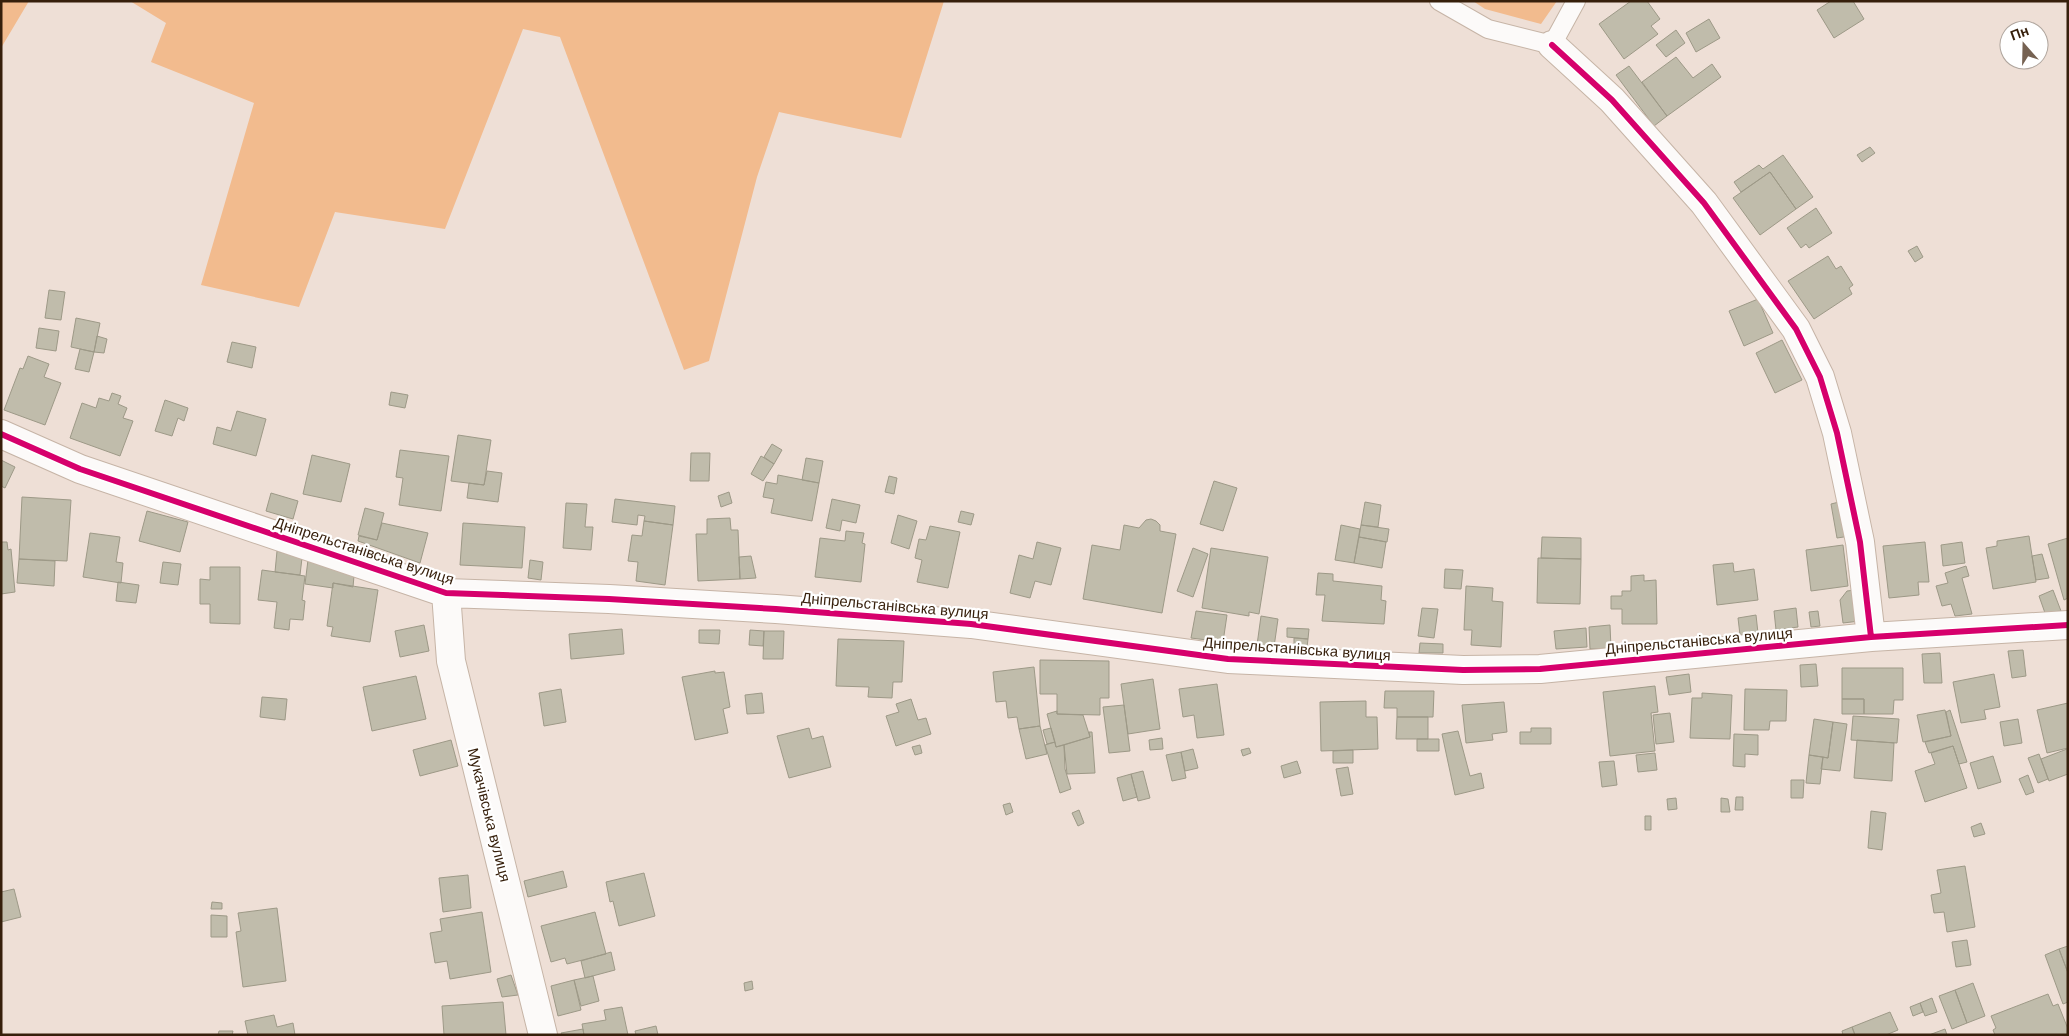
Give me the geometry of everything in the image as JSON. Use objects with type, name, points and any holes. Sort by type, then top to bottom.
[{"type":"street","points":[[1552,45],[1612,100],[1704,203],[1796,329],[1820,377],[1837,433],[1860,542],[1871,637]]},
{"type":"street","name":"Дніпрельстанівська вулиця","points":[[1,434],[80,469],[446,593],[776,609],[971,624],[1228,659],[1463,670],[1540,669],[1871,637],[2068,625]]},
{"type":"street","name":"Мукачівська вулиця","points":[[446,593],[451,661],[544,1035]]},
{"type":"lane","points":[[1439,1],[1488,29],[1552,45],[1576,1]]},
{"type":"shaded area","points":[[1,1],[29,1],[1,48]]},
{"type":"shaded area","points":[[130,1],[944,1],[901,138],[779,112],[757,177],[709,361],[684,370],[560,37],[523,29],[445,229],[335,212],[299,307],[201,285],[254,103],[151,62],[166,23]]},
{"type":"shaded area","points":[[1473,1],[1557,1],[1541,24],[1485,9]]},
{"type":"building","points":[[1631,1],[1647,1],[1660,19],[1651,26],[1658,34],[1624,59],[1599,24]]},
{"type":"building","points":[[1831,1],[1853,1],[1864,19],[1834,38],[1817,10]]},
{"type":"building","points":[[1709,19],[1720,38],[1696,52],[1686,33]]},
{"type":"building","points":[[1676,30],[1685,43],[1666,57],[1656,45]]},
{"type":"building","points":[[1676,57],[1693,78],[1712,64],[1721,77],[1667,116],[1642,82]]},
{"type":"building","points":[[1629,66],[1667,116],[1654,126],[1616,75]]},
{"type":"building","points":[[1870,147],[1875,153],[1862,162],[1857,155]]},
{"type":"building","points":[[1783,155],[1813,197],[1796,209],[1770,172],[1741,192],[1734,182],[1759,165],[1763,169]]},
{"type":"building","points":[[1770,172],[1796,209],[1760,235],[1733,198]]},
{"type":"building","points":[[1816,208],[1832,233],[1809,248],[1806,244],[1801,248],[1787,228]]},
{"type":"building","points":[[1917,246],[1923,257],[1915,262],[1908,251]]},
{"type":"building","points":[[1828,256],[1836,269],[1841,266],[1853,285],[1849,288],[1852,294],[1814,319],[1788,281]]},
{"type":"building","points":[[49,290],[65,292],[61,320],[45,318]]},
{"type":"building","points":[[1758,299],[1773,333],[1744,346],[1729,311]]},
{"type":"building","points":[[76,318],[100,323],[94,352],[71,347]]},
{"type":"building","points":[[39,328],[59,331],[56,351],[36,348]]},
{"type":"building","points":[[97,336],[107,339],[104,353],[94,352]]},
{"type":"building","points":[[1782,340],[1802,380],[1775,393],[1756,353]]},
{"type":"building","points":[[232,342],[256,347],[252,368],[227,362]]},
{"type":"building","points":[[80,349],[94,352],[89,372],[75,369]]},
{"type":"building","points":[[28,356],[49,364],[44,377],[61,383],[45,425],[4,410],[20,368],[23,369]]},
{"type":"building","points":[[391,392],[408,395],[405,408],[389,405]]},
{"type":"building","points":[[112,393],[121,396],[118,404],[127,408],[123,418],[133,421],[120,456],[70,438],[82,403],[96,408],[99,398],[109,401]]},
{"type":"building","points":[[165,400],[188,408],[184,421],[178,418],[172,436],[155,431]]},
{"type":"building","points":[[237,411],[266,419],[256,456],[213,444],[217,427],[231,431]]},
{"type":"building","points":[[458,435],[491,440],[484,485],[451,481]]},
{"type":"building","points":[[772,444],[782,450],[774,464],[764,457]]},
{"type":"building","points":[[400,450],[449,456],[441,511],[399,505],[403,478],[396,477]]},
{"type":"building","points":[[691,453],[710,453],[709,481],[690,481]]},
{"type":"building","points":[[312,455],[350,464],[341,502],[303,494]]},
{"type":"building","points":[[761,456],[774,464],[763,481],[751,474]]},
{"type":"building","points":[[806,458],[823,461],[819,483],[802,480]]},
{"type":"building","points":[[1,460],[15,467],[5,488],[1,486]]},
{"type":"building","points":[[487,471],[502,473],[498,502],[467,498],[469,483],[484,485]]},
{"type":"building","points":[[778,475],[819,483],[812,521],[771,513],[774,499],[763,497],[766,482],[777,484]]},
{"type":"building","points":[[889,476],[897,478],[894,494],[885,492]]},
{"type":"building","points":[[1214,481],[1237,488],[1223,531],[1200,524]]},
{"type":"building","points":[[729,492],[732,503],[721,507],[718,496]]},
{"type":"building","points":[[271,493],[298,501],[293,519],[266,511]]},
{"type":"building","points":[[22,497],[71,500],[67,561],[19,559]]},
{"type":"building","points":[[615,499],[675,506],[673,525],[644,521],[645,516],[638,515],[637,525],[612,522]]},
{"type":"building","points":[[832,499],[860,505],[856,523],[842,520],[840,531],[826,528]]},
{"type":"building","points":[[1843,501],[1850,536],[1837,538],[1831,504]]},
{"type":"building","points":[[1365,502],[1381,505],[1378,527],[1361,525]]},
{"type":"building","points":[[566,503],[587,504],[585,527],[593,527],[591,550],[563,548]]},
{"type":"building","points":[[365,508],[384,513],[377,540],[358,535]]},
{"type":"building","points":[[147,511],[188,522],[180,552],[139,541]]},
{"type":"building","points":[[961,511],[974,514],[971,525],[958,522]]},
{"type":"building","points":[[898,515],[917,521],[909,549],[891,543]]},
{"type":"building","points":[[730,518],[731,530],[738,530],[740,579],[698,581],[696,534],[707,534],[707,519]]},
{"type":"building","points":[[1151,519],[1160,525],[1160,531],[1176,534],[1162,613],[1083,599],[1092,545],[1120,550],[1124,525],[1139,528],[1146,520]]},
{"type":"building","points":[[644,521],[673,525],[665,585],[636,581],[638,562],[628,561],[632,535],[642,536]]},
{"type":"building","points":[[382,523],[428,533],[420,563],[358,541],[359,536],[377,540]]},
{"type":"building","points":[[463,523],[525,527],[522,568],[460,565]]},
{"type":"building","points":[[1341,525],[1360,529],[1354,563],[1335,560]]},
{"type":"building","points":[[1361,525],[1389,529],[1387,542],[1359,537]]},
{"type":"building","points":[[930,526],[960,532],[948,588],[917,582],[922,560],[915,558],[919,539],[926,540]]},
{"type":"building","points":[[846,531],[864,533],[862,543],[865,544],[861,582],[815,577],[820,538],[845,541]]},
{"type":"building","points":[[90,533],[120,537],[116,562],[123,563],[121,583],[83,577]]},
{"type":"building","points":[[2029,536],[2036,582],[1993,589],[1986,548],[1997,546],[1997,541]]},
{"type":"building","points":[[1359,537],[1386,542],[1382,568],[1354,563]]},
{"type":"building","points":[[1542,537],[1581,538],[1581,559],[1541,558]]},
{"type":"building","points":[[2068,538],[2068,598],[2064,600],[2048,544]]},
{"type":"building","points":[[1,542],[7,542],[8,550],[11,549],[15,592],[1,594]]},
{"type":"building","points":[[1037,542],[1061,548],[1051,585],[1035,581],[1030,598],[1010,593],[1019,555],[1033,559]]},
{"type":"building","points":[[1925,542],[1929,582],[1918,582],[1919,595],[1889,598],[1883,546]]},
{"type":"building","points":[[1962,542],[1965,563],[1943,566],[1941,545]]},
{"type":"building","points":[[1843,545],[1848,586],[1811,591],[1806,550]]},
{"type":"building","points":[[1193,548],[1208,554],[1193,597],[1177,591]]},
{"type":"building","points":[[1211,548],[1268,557],[1259,614],[1249,612],[1249,616],[1202,608]]},
{"type":"building","points":[[277,551],[302,558],[300,575],[275,572]]},
{"type":"building","points":[[2042,554],[2049,578],[2036,580],[2032,556]]},
{"type":"building","points":[[751,556],[756,578],[740,579],[739,557]]},
{"type":"building","points":[[1538,558],[1581,559],[1580,604],[1537,603]]},
{"type":"building","points":[[19,559],[55,561],[54,586],[17,583]]},
{"type":"building","points":[[308,560],[354,576],[353,587],[333,583],[333,588],[305,584]]},
{"type":"building","points":[[530,560],[543,562],[541,580],[528,578]]},
{"type":"building","points":[[163,562],[181,564],[178,585],[160,583]]},
{"type":"building","points":[[1733,563],[1734,572],[1754,569],[1758,600],[1717,605],[1713,565]]},
{"type":"building","points":[[1966,566],[1969,576],[1962,578],[1972,614],[1955,616],[1951,604],[1942,606],[1936,586],[1948,583],[1945,573]]},
{"type":"building","points":[[210,567],[240,567],[240,624],[210,623],[210,604],[200,604],[200,579],[210,580]]},
{"type":"building","points":[[1445,569],[1463,570],[1461,589],[1444,588]]},
{"type":"building","points":[[262,570],[305,576],[302,600],[305,601],[303,620],[290,619],[289,630],[274,628],[277,602],[258,600]]},
{"type":"building","points":[[1318,573],[1333,574],[1333,581],[1382,586],[1381,600],[1386,601],[1384,624],[1322,621],[1325,595],[1316,595]]},
{"type":"building","points":[[1644,575],[1644,581],[1656,580],[1657,624],[1622,624],[1622,609],[1611,609],[1611,596],[1622,596],[1622,591],[1631,591],[1631,576]]},
{"type":"building","points":[[118,582],[139,585],[136,603],[116,601]]},
{"type":"building","points":[[333,583],[378,590],[370,642],[331,636],[333,627],[327,626]]},
{"type":"building","points":[[1466,586],[1493,588],[1492,601],[1503,602],[1501,647],[1471,645],[1472,630],[1464,630]]},
{"type":"building","points":[[1855,590],[1860,621],[1843,623],[1840,600],[1847,591]]},
{"type":"building","points":[[2053,590],[2061,611],[2045,613],[2039,596]]},
{"type":"building","points":[[1422,608],[1438,609],[1434,638],[1418,636]]},
{"type":"building","points":[[1796,608],[1798,627],[1776,630],[1774,611]]},
{"type":"building","points":[[1196,611],[1227,615],[1223,642],[1191,638]]},
{"type":"building","points":[[1818,611],[1820,626],[1811,627],[1809,612]]},
{"type":"building","points":[[1756,615],[1758,633],[1740,635],[1738,618]]},
{"type":"building","points":[[1261,616],[1278,619],[1274,647],[1257,645]]},
{"type":"building","points":[[424,625],[429,651],[400,657],[395,631]]},
{"type":"building","points":[[1610,625],[1611,648],[1590,649],[1589,627]]},
{"type":"building","points":[[1287,628],[1309,629],[1308,639],[1287,637]]},
{"type":"building","points":[[1586,628],[1587,647],[1556,649],[1554,631]]},
{"type":"building","points":[[622,629],[624,654],[571,659],[569,634]]},
{"type":"building","points":[[699,630],[720,630],[719,644],[699,643]]},
{"type":"building","points":[[750,630],[764,631],[763,646],[749,645]]},
{"type":"building","points":[[764,631],[784,631],[783,659],[763,659]]},
{"type":"building","points":[[1294,638],[1308,639],[1307,647],[1294,646]]},
{"type":"building","points":[[838,639],[904,641],[902,682],[893,682],[892,698],[868,697],[869,687],[836,686]]},
{"type":"building","points":[[1420,643],[1443,644],[1443,653],[1419,653]]},
{"type":"building","points":[[2023,650],[2026,676],[2012,678],[2008,651]]},
{"type":"building","points":[[1940,653],[1942,683],[1924,683],[1922,654]]},
{"type":"building","points":[[1040,660],[1109,661],[1109,698],[1100,698],[1100,715],[1057,714],[1057,694],[1040,694]]},
{"type":"building","points":[[1816,664],[1818,686],[1801,687],[1800,665]]},
{"type":"building","points":[[1034,667],[1040,726],[1019,729],[1017,717],[1008,718],[1006,701],[996,702],[993,672]]},
{"type":"building","points":[[1842,668],[1903,668],[1903,700],[1894,700],[1893,714],[1864,714],[1864,699],[1842,699]]},
{"type":"building","points":[[715,671],[715,673],[724,672],[730,707],[723,709],[728,733],[695,740],[682,677]]},
{"type":"building","points":[[1689,674],[1691,692],[1669,695],[1666,677]]},
{"type":"building","points":[[1994,674],[2000,707],[1984,710],[1986,719],[1961,723],[1953,682]]},
{"type":"building","points":[[416,676],[426,719],[372,731],[363,687]]},
{"type":"building","points":[[1153,679],[1160,729],[1128,734],[1121,684]]},
{"type":"building","points":[[1217,684],[1224,735],[1197,738],[1194,715],[1183,717],[1179,689]]},
{"type":"building","points":[[1655,686],[1658,712],[1651,713],[1655,751],[1610,756],[1603,692]]},
{"type":"building","points":[[561,689],[566,722],[544,726],[539,693]]},
{"type":"building","points":[[1745,689],[1787,690],[1786,721],[1770,721],[1769,730],[1744,730]]},
{"type":"building","points":[[1385,691],[1434,691],[1433,717],[1397,717],[1397,708],[1384,708]]},
{"type":"building","points":[[762,693],[764,713],[747,714],[745,695]]},
{"type":"building","points":[[1702,693],[1732,695],[1730,739],[1690,738],[1692,698],[1702,698]]},
{"type":"building","points":[[262,697],[287,699],[285,720],[260,717]]},
{"type":"building","points":[[911,699],[918,720],[926,718],[931,734],[896,746],[886,716],[899,712],[896,704]]},
{"type":"building","points":[[1842,699],[1864,699],[1864,714],[1842,714]]},
{"type":"building","points":[[1366,701],[1366,717],[1377,717],[1378,749],[1321,751],[1320,702]]},
{"type":"building","points":[[1504,702],[1507,732],[1492,734],[1493,740],[1466,743],[1462,705]]},
{"type":"building","points":[[2068,703],[2068,748],[2047,753],[2037,710]]},
{"type":"building","points":[[1124,705],[1130,751],[1109,753],[1103,707]]},
{"type":"building","points":[[1945,710],[1951,736],[1923,742],[1917,715]]},
{"type":"building","points":[[1950,710],[1967,762],[1959,764],[1953,746],[1929,753],[1925,742],[1951,736],[1946,712]]},
{"type":"building","points":[[1057,711],[1057,714],[1083,715],[1090,737],[1056,747],[1047,714]]},
{"type":"building","points":[[1670,713],[1674,742],[1656,744],[1653,715]]},
{"type":"building","points":[[1853,716],[1899,719],[1897,743],[1851,740]]},
{"type":"building","points":[[1397,717],[1428,717],[1428,739],[1396,739]]},
{"type":"building","points":[[1814,719],[1833,722],[1828,758],[1809,755]]},
{"type":"building","points":[[2018,719],[2022,743],[2004,746],[2000,722]]},
{"type":"building","points":[[1833,722],[1847,724],[1840,771],[1821,769],[1823,757],[1828,758]]},
{"type":"building","points":[[1040,726],[1047,754],[1026,759],[1019,729]]},
{"type":"building","points":[[809,728],[812,739],[823,736],[831,767],[789,778],[777,736]]},
{"type":"building","points":[[1051,728],[1055,742],[1047,744],[1043,730]]},
{"type":"building","points":[[1531,728],[1551,728],[1551,744],[1520,744],[1520,732],[1531,732]]},
{"type":"building","points":[[1458,731],[1470,776],[1481,773],[1484,788],[1455,795],[1442,734]]},
{"type":"building","points":[[1089,732],[1092,732],[1095,773],[1067,774],[1064,745],[1090,737]]},
{"type":"building","points":[[1734,734],[1758,735],[1758,755],[1745,754],[1745,767],[1733,766]]},
{"type":"building","points":[[1162,738],[1163,749],[1150,750],[1149,740]]},
{"type":"building","points":[[1417,739],[1439,739],[1439,751],[1417,751]]},
{"type":"building","points":[[451,740],[458,766],[420,776],[413,750]]},
{"type":"building","points":[[1857,740],[1894,743],[1892,781],[1854,778]]},
{"type":"building","points":[[1055,742],[1056,747],[1064,745],[1065,769],[1071,789],[1060,793],[1045,745]]},
{"type":"building","points":[[920,745],[922,753],[915,755],[912,747]]},
{"type":"building","points":[[1953,746],[1967,788],[1925,802],[1915,771],[1935,764],[1931,753]]},
{"type":"building","points":[[1249,748],[1251,753],[1243,756],[1241,750]]},
{"type":"building","points":[[1193,749],[1198,768],[1185,771],[1181,752]]},
{"type":"building","points":[[2067,749],[2068,774],[2049,781],[2041,759]]},
{"type":"building","points":[[1353,750],[1353,763],[1333,763],[1333,751]]},
{"type":"building","points":[[1181,752],[1186,778],[1172,781],[1166,755]]},
{"type":"building","points":[[1655,753],[1657,770],[1638,772],[1636,755]]},
{"type":"building","points":[[2039,754],[2048,779],[2038,783],[2028,758]]},
{"type":"building","points":[[1809,755],[1823,757],[1820,784],[1806,783]]},
{"type":"building","points":[[1993,756],[2001,782],[1978,789],[1970,763]]},
{"type":"building","points":[[1297,761],[1301,773],[1284,778],[1281,766]]},
{"type":"building","points":[[1614,761],[1617,785],[1602,787],[1599,762]]},
{"type":"building","points":[[1348,767],[1353,794],[1341,796],[1336,769]]},
{"type":"building","points":[[1143,771],[1150,798],[1138,801],[1131,774]]},
{"type":"building","points":[[1131,774],[1137,797],[1123,801],[1117,778]]},
{"type":"building","points":[[2028,775],[2034,792],[2026,795],[2019,779]]},
{"type":"building","points":[[1791,780],[1804,780],[1803,798],[1791,798]]},
{"type":"building","points":[[1736,797],[1743,797],[1743,810],[1735,810]]},
{"type":"building","points":[[1676,798],[1677,809],[1668,810],[1667,799]]},
{"type":"building","points":[[1721,798],[1728,799],[1730,812],[1721,812]]},
{"type":"building","points":[[1010,803],[1013,812],[1006,815],[1003,805]]},
{"type":"building","points":[[1079,810],[1084,823],[1078,826],[1072,813]]},
{"type":"building","points":[[1871,811],[1886,813],[1882,850],[1868,848]]},
{"type":"building","points":[[1645,816],[1651,816],[1651,830],[1645,830]]},
{"type":"building","points":[[1981,823],[1985,834],[1974,837],[1971,827]]},
{"type":"building","points":[[1965,866],[1975,927],[1947,932],[1944,912],[1934,913],[1931,895],[1941,893],[1937,870]]},
{"type":"building","points":[[563,871],[567,887],[528,897],[524,881]]},
{"type":"building","points":[[644,873],[655,916],[619,926],[613,901],[610,902],[606,882]]},
{"type":"building","points":[[468,875],[471,908],[443,912],[439,878]]},
{"type":"building","points":[[14,889],[21,917],[1,922],[1,892]]},
{"type":"building","points":[[212,902],[222,903],[222,909],[211,909]]},
{"type":"building","points":[[277,908],[286,981],[243,987],[236,932],[241,931],[238,913]]},
{"type":"building","points":[[482,912],[491,972],[450,979],[447,961],[435,963],[430,933],[442,931],[440,919]]},
{"type":"building","points":[[595,912],[606,954],[567,964],[565,958],[551,962],[541,926]]},
{"type":"building","points":[[211,915],[227,916],[227,937],[211,937]]},
{"type":"building","points":[[1967,940],[1971,965],[1956,967],[1952,942]]},
{"type":"building","points":[[2068,946],[2068,973],[2059,949]]},
{"type":"building","points":[[2059,949],[2068,973],[2068,1002],[2063,1004],[2045,955]]},
{"type":"building","points":[[611,952],[615,970],[585,978],[581,961]]},
{"type":"building","points":[[511,975],[518,995],[502,997],[497,979]]},
{"type":"building","points":[[593,976],[599,1001],[581,1006],[574,980]]},
{"type":"building","points":[[574,980],[581,1010],[558,1016],[551,986]]},
{"type":"building","points":[[752,981],[753,989],[745,991],[744,983]]},
{"type":"building","points":[[1973,983],[1985,1016],[1967,1023],[1955,990]]},
{"type":"building","points":[[1955,990],[1967,1023],[1952,1029],[1939,996]]},
{"type":"building","points":[[2048,994],[2053,1006],[2058,1004],[2068,1029],[2068,1035],[1995,1035],[1993,1030],[1996,1028],[1991,1016]]},
{"type":"building","points":[[1932,998],[1937,1012],[1925,1016],[1920,1003]]},
{"type":"building","points":[[503,1002],[506,1035],[444,1035],[442,1006]]},
{"type":"building","points":[[1920,1003],[1923,1012],[1913,1016],[1910,1007]]},
{"type":"building","points":[[622,1007],[628,1035],[584,1035],[582,1024],[606,1020],[604,1010]]},
{"type":"building","points":[[1890,1012],[1898,1030],[1886,1035],[1855,1035],[1852,1027]]},
{"type":"building","points":[[274,1015],[277,1027],[293,1023],[295,1035],[248,1035],[245,1021]]},
{"type":"building","points":[[656,1026],[658,1035],[636,1035],[635,1031]]},
{"type":"building","points":[[1852,1027],[1855,1035],[1843,1035],[1842,1031]]},
{"type":"building","points":[[583,1029],[584,1035],[562,1035],[561,1033]]},
{"type":"building","points":[[1945,1029],[1947,1035],[1929,1035]]},
{"type":"building","points":[[219,1031],[233,1031],[232,1035],[218,1035]]},
{"type":"cycle path","points":[[1552,45],[1612,100],[1704,203],[1796,329],[1820,377],[1837,433],[1860,542],[1871,637]]},
{"type":"cycle path","points":[[1,434],[80,469],[446,593],[609,599],[776,609],[971,624],[1228,659],[1463,670],[1540,669],[1871,637],[2068,625]]}]
